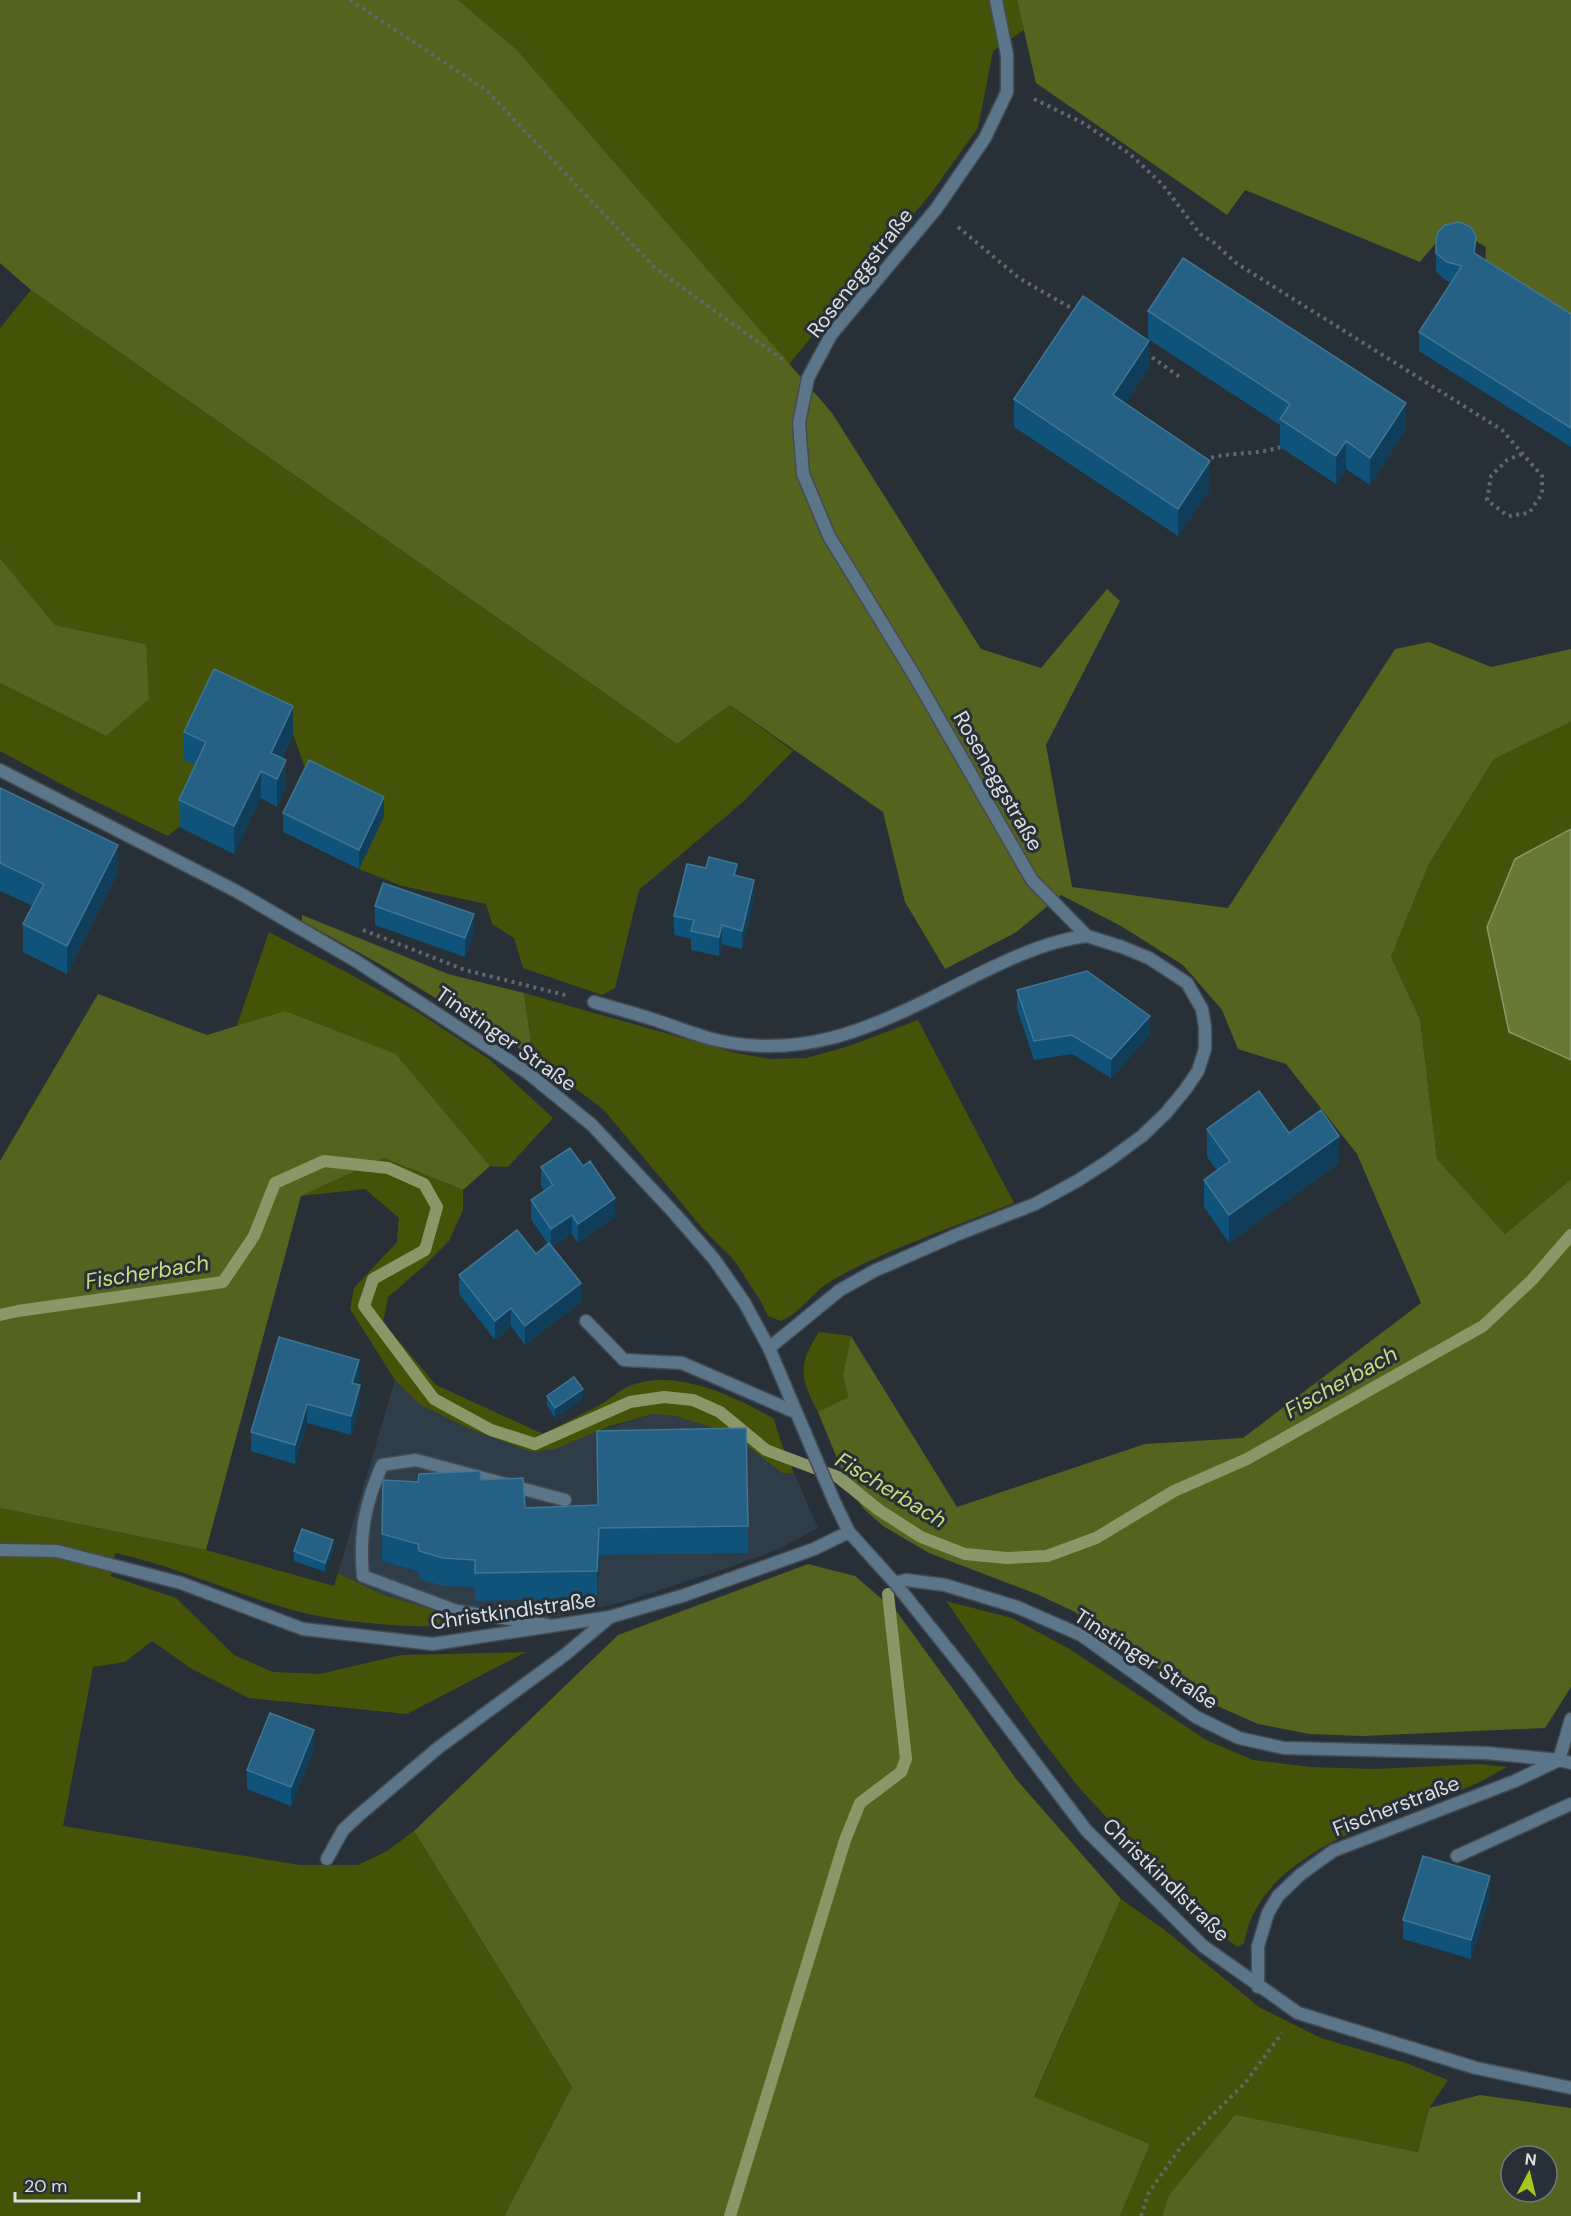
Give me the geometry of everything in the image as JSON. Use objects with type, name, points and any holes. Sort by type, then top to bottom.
[{"type":"street","name":"Roseneggstraße","points":[[769,1348],[840,1290],[874,1271],[1035,1204],[1077,1181],[1142,1136],[1185,1090],[1198,1071],[1205,1049],[1202,1009],[1187,983],[1149,958],[1122,946],[1088,936],[1032,880],[914,675],[829,536],[803,474],[799,423],[808,378],[831,335],[936,209],[985,138],[1007,92],[1007,55],[996,0]]},
{"type":"street","name":"Tinstinger Straße","points":[[0,770],[236,891],[356,961],[528,1073],[592,1125],[675,1214],[714,1259],[732,1285],[769,1348],[834,1501]]},
{"type":"street","points":[[594,1002],[716,1040],[754,1046],[796,1046],[830,1040],[869,1027],[974,976],[1050,944],[1088,936]]},
{"type":"street","points":[[586,1321],[624,1360],[682,1364],[795,1412]]},
{"type":"street","points":[[555,1626],[457,1611],[363,1576],[361,1548],[369,1495],[382,1465],[416,1460],[565,1500]]},
{"type":"street","name":"Christkindlstraße","points":[[834,1501],[849,1532],[895,1583],[971,1678],[1086,1830],[1203,1946],[1258,1987],[1298,2013],[1476,2068],[1571,2088]]},
{"type":"street","name":"Christkindlstraße","points":[[0,1550],[57,1551],[181,1583],[303,1629],[433,1644],[610,1617],[685,1595],[814,1549],[849,1532]]},
{"type":"street","name":"Tinstinger Straße","points":[[895,1583],[906,1580],[945,1585],[1017,1607],[1082,1635],[1196,1717],[1239,1738],[1284,1748],[1486,1753],[1565,1761]]},
{"type":"street","points":[[327,1859],[343,1830],[358,1815],[438,1748],[566,1654],[610,1617]]},
{"type":"street","points":[[1565,1761],[1571,1719]]},
{"type":"street","name":"Fischerstraße","points":[[1258,1987],[1258,1946],[1268,1913],[1278,1896],[1300,1875],[1333,1851],[1565,1761]]},
{"type":"street","points":[[1457,1856],[1571,1804]]},
{"type":"path","points":[[350,0],[486,90],[655,268],[808,378]]},
{"type":"path","points":[[1007,92],[1048,106],[1083,123],[1130,154],[1163,185],[1200,234],[1213,242],[1236,263],[1502,430],[1542,476],[1542,494],[1529,513],[1508,516],[1487,500],[1491,476],[1507,460],[1522,454]]},
{"type":"path","points":[[936,209],[1019,278],[1080,313]]},
{"type":"path","points":[[1141,349],[1181,378]]},
{"type":"path","points":[[1195,465],[1205,459],[1223,455],[1267,452],[1280,447]]},
{"type":"path","points":[[353,926],[465,970],[594,1002]]},
{"type":"path","points":[[1141,2216],[1149,2192],[1183,2144],[1245,2082],[1298,2013]]},
{"type":"shaded area","points":[[0,0],[458,0],[517,50],[832,413],[981,649],[1041,668],[1107,589],[1120,601],[1046,745],[1072,887],[1228,908],[1395,649],[1429,642],[1491,667],[1571,649],[1571,722],[1494,759],[1429,864],[1391,957],[1420,1019],[1437,1159],[1505,1234],[1571,1179],[1571,1687],[1545,1728],[1363,1736],[1309,1734],[1258,1724],[1206,1701],[1075,1612],[1039,1595],[929,1553],[883,1526],[864,1509],[850,1490],[818,1412],[848,1397],[843,1375],[851,1336],[957,1507],[1145,1444],[1243,1438],[1421,1303],[1357,1154],[1286,1064],[1238,1049],[1222,1010],[1183,965],[1121,926],[1061,895],[1015,933],[945,969],[905,902],[883,812],[730,705],[677,744],[31,290],[0,263]]},
{"type":"shaded area","points":[[458,0],[1017,0],[1024,30],[993,51],[978,128],[932,192],[789,364],[517,50]]},
{"type":"shaded area","points":[[1017,0],[1571,0],[1571,317],[1485,263],[1486,247],[1450,226],[1420,262],[1245,190],[1227,215],[1036,83]]},
{"type":"shaded area","points":[[31,290],[677,744],[730,705],[793,751],[743,802],[639,890],[615,988],[602,995],[523,968],[514,938],[492,924],[486,904],[402,886],[359,869],[384,816],[309,779],[293,734],[185,760],[206,770],[179,827],[168,836],[76,792],[0,751],[0,683],[106,736],[146,644],[55,625],[0,558],[0,328]]},
{"type":"shaded area","points":[[0,558],[55,625],[146,644],[149,699],[106,736],[0,683]]},
{"type":"shaded area","points":[[1571,722],[1571,829],[1515,859],[1509,1032],[1571,1060],[1571,1179],[1505,1234],[1437,1159],[1420,1019],[1391,957],[1429,864],[1494,759]]},
{"type":"shaded area","points":[[1571,829],[1571,1060],[1509,1032],[1487,927],[1515,859]]},
{"type":"shaded area","points":[[302,915],[448,974],[524,993],[533,1057],[376,962],[302,921]]},
{"type":"shaded area","points":[[269,932],[416,1011],[489,1059],[553,1118],[508,1167],[490,1166],[396,1054],[237,1025]]},
{"type":"shaded area","points":[[524,993],[732,1052],[770,1059],[806,1058],[849,1046],[918,1020],[1014,1203],[852,1269],[824,1286],[795,1313],[781,1321],[768,1316],[734,1260],[704,1230],[603,1109],[533,1057]]},
{"type":"shaded area","points":[[98,994],[207,1035],[285,1011],[396,1054],[490,1166],[463,1190],[384,1158],[301,1196],[206,1550],[0,1508],[0,1161]]},
{"type":"shaded area","points":[[384,1158],[463,1190],[463,1210],[449,1241],[388,1297],[383,1322],[436,1385],[543,1434],[600,1405],[627,1387],[644,1381],[663,1380],[703,1386],[741,1401],[774,1419],[794,1473],[782,1473],[750,1448],[710,1427],[675,1416],[653,1414],[610,1426],[555,1449],[531,1452],[470,1429],[419,1404],[395,1380],[350,1309],[354,1288],[397,1242],[399,1218],[365,1189],[301,1196]]},
{"type":"shaded area","points":[[819,1332],[851,1336],[843,1375],[848,1397],[818,1412],[807,1390],[804,1363]]},
{"type":"shaded area","points":[[395,1380],[419,1404],[470,1429],[531,1452],[653,1414],[675,1416],[710,1427],[750,1448],[782,1473],[794,1473],[818,1528],[777,1550],[730,1567],[620,1603],[554,1617],[480,1624],[381,1594],[338,1573]]},
{"type":"shaded area","points":[[0,1508],[206,1550],[334,1586],[338,1573],[381,1594],[480,1624],[410,1626],[333,1619],[289,1609],[159,1565],[115,1553],[111,1576],[176,1598],[234,1655],[273,1672],[320,1674],[401,1655],[526,1652],[407,1714],[249,1698],[192,1669],[152,1641],[125,1662],[93,1667],[63,1826],[300,1865],[358,1865],[387,1851],[414,1831],[572,2087],[504,2216],[0,2216]]},
{"type":"shaded area","points":[[808,1564],[855,1576],[897,1612],[1016,1779],[1121,1899],[1034,2097],[1150,2144],[1120,2216],[504,2216],[572,2087],[414,1831],[618,1635]]},
{"type":"shaded area","points":[[946,1601],[1012,1618],[1068,1648],[1206,1740],[1253,1760],[1310,1767],[1375,1769],[1479,1764],[1507,1767],[1471,1786],[1380,1820],[1318,1850],[1290,1869],[1268,1891],[1252,1917],[1244,1943],[1238,1947],[1221,1935],[1081,1790],[1042,1740]]},
{"type":"shaded area","points":[[1121,1899],[1166,1931],[1259,2007],[1321,2038],[1406,2063],[1448,2080],[1429,2108],[1418,2152],[1235,2116],[1169,2195],[1162,2216],[1120,2216],[1150,2144],[1034,2098]]},
{"type":"shaded area","points":[[1480,2095],[1571,2108],[1571,2216],[1162,2216],[1169,2195],[1235,2115],[1418,2152],[1429,2108]]},
{"type":"building","points":[[1459,222],[1471,227],[1476,236],[1474,253],[1571,314],[1571,428],[1419,332],[1462,266],[1447,262],[1436,253],[1438,232],[1445,225]]},
{"type":"building","points":[[1183,258],[1406,403],[1370,458],[1346,441],[1336,456],[1280,419],[1290,404],[1148,311]]},
{"type":"building","points":[[1083,296],[1149,341],[1113,395],[1210,461],[1178,509],[1014,399]]},
{"type":"building","points":[[214,669],[293,706],[271,753],[286,760],[277,779],[261,771],[234,826],[179,800],[206,742],[184,732]]},
{"type":"building","points":[[309,760],[384,797],[359,850],[283,813]]},
{"type":"building","points":[[0,788],[118,845],[67,946],[23,924],[44,884],[0,863]]},
{"type":"building","points":[[709,857],[737,864],[734,875],[754,880],[742,931],[722,925],[719,937],[691,931],[694,920],[674,916],[687,864],[706,868]]},
{"type":"building","points":[[383,883],[474,914],[465,938],[375,906]]},
{"type":"building","points":[[1087,971],[1150,1016],[1111,1059],[1072,1035],[1034,1041],[1017,990]]},
{"type":"building","points":[[1259,1091],[1289,1133],[1321,1110],[1339,1136],[1229,1215],[1204,1180],[1230,1161],[1207,1129]]},
{"type":"building","points":[[570,1148],[583,1166],[590,1161],[615,1198],[578,1224],[572,1215],[551,1229],[531,1200],[553,1185],[541,1167]]},
{"type":"building","points":[[517,1230],[536,1254],[549,1243],[581,1283],[525,1326],[511,1308],[495,1321],[459,1275]]},
{"type":"building","points":[[279,1337],[359,1360],[352,1383],[360,1385],[351,1416],[307,1404],[295,1445],[251,1432]]},
{"type":"building","points":[[574,1377],[583,1389],[555,1408],[547,1396]]},
{"type":"building","points":[[746,1428],[748,1526],[599,1528],[597,1571],[475,1573],[475,1560],[443,1558],[419,1551],[418,1544],[382,1534],[383,1480],[418,1482],[419,1474],[480,1471],[481,1480],[523,1478],[525,1508],[598,1505],[597,1431]]},
{"type":"building","points":[[302,1529],[333,1540],[325,1563],[294,1551]]},
{"type":"building","points":[[270,1713],[314,1730],[291,1787],[247,1770]]},
{"type":"building","points":[[1423,1856],[1490,1876],[1471,1940],[1403,1920]]},
{"type":"waterway","name":"Fischerbach","points":[[0,1315],[223,1282],[254,1236],[275,1183],[324,1161],[388,1168],[424,1184],[437,1207],[425,1250],[373,1279],[364,1306],[434,1399],[491,1430],[535,1444],[630,1402],[664,1397],[693,1400],[720,1412],[766,1450],[838,1477],[879,1510],[921,1537],[965,1554],[1007,1558],[1047,1556],[1096,1538],[1174,1491],[1247,1459],[1483,1326],[1532,1280],[1571,1235]]},
{"type":"waterway","points":[[730,2216],[845,1840],[860,1803],[901,1772],[906,1759],[888,1594]]}]
